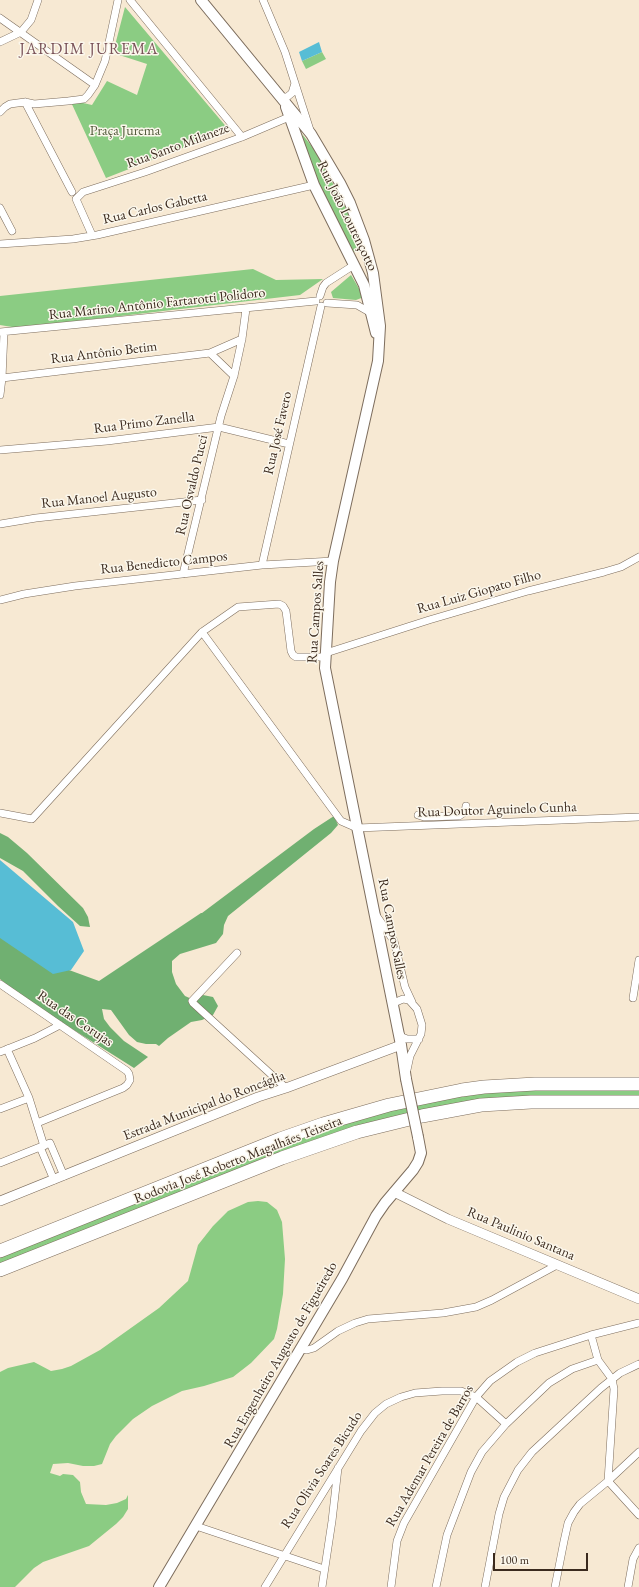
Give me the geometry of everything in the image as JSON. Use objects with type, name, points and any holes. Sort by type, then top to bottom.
[{"type":"highway","name":"Rodovia José Roberto Magalhães Teixeira","points":[[0,1250],[280,1139],[323,1124],[389,1105],[455,1091],[484,1087],[535,1084],[639,1084]]},
{"type":"highway","name":"Rodovia José Roberto Magalhães Teixeira","points":[[0,1270],[282,1158],[357,1132],[422,1116],[481,1106],[531,1102],[639,1102]]},
{"type":"main road","points":[[201,0],[281,98]]},
{"type":"main road","name":"Rua João Lourençotto","points":[[281,98],[314,185],[364,285],[379,347]]},
{"type":"main road","name":"Rua Campos Salles","points":[[281,98],[311,134],[340,183],[360,228],[376,288],[380,326],[378,361],[333,561],[325,668],[401,1045],[418,1137]]},
{"type":"main road","name":"Rua Campos Salles","points":[[289,117],[299,124],[324,155]]},
{"type":"main road","points":[[348,253],[355,254],[360,251],[362,243],[360,228]]},
{"type":"main road","points":[[354,265],[364,262],[373,273]]},
{"type":"main road","points":[[368,298],[376,288]]},
{"type":"main road","name":"Rua Engenheiro Augusto de Figueiredo","points":[[159,1587],[342,1279],[376,1216],[418,1162],[421,1153],[418,1137]]},
{"type":"street","points":[[0,42],[21,32],[31,20],[38,0]]},
{"type":"street","points":[[0,112],[10,104],[25,102],[34,104],[84,99],[96,85],[108,55],[118,0]]},
{"type":"street","points":[[130,0],[242,137]]},
{"type":"street","points":[[263,0],[285,52],[311,134]]},
{"type":"street","points":[[0,18],[96,85]]},
{"type":"street","points":[[281,98],[287,97],[292,93],[295,83]]},
{"type":"street","points":[[25,102],[74,196],[92,235]]},
{"type":"street","name":"Rua Santo Milaneze","points":[[74,196],[242,137],[289,117]]},
{"type":"street","name":"Rua Carlos Gabetta","points":[[0,244],[73,239],[314,185]]},
{"type":"street","points":[[0,208],[12,231]]},
{"type":"street","name":"Rua José Favero","points":[[262,565],[321,302],[323,287],[326,283],[354,265]]},
{"type":"street","points":[[357,305],[368,298]]},
{"type":"street","name":"Rua Marino Antônio Fartarotti Polidoro","points":[[2,332],[321,302],[357,305],[371,313]]},
{"type":"street","name":"Rua Osvaldo Pucci","points":[[183,574],[219,427],[234,376],[242,339],[246,309]]},
{"type":"street","points":[[0,395],[2,378],[2,332]]},
{"type":"street","name":"Rua Antônio Betim","points":[[2,378],[210,353],[242,339]]},
{"type":"street","points":[[210,353],[234,376]]},
{"type":"street","name":"Rua Primo Zanella","points":[[0,450],[108,441],[219,427],[289,444]]},
{"type":"street","name":"Rua Manoel Augusto","points":[[0,524],[36,518],[202,500]]},
{"type":"street","name":"Rua Luiz Giopato Filho","points":[[202,632],[238,606],[279,604],[283,606],[286,611],[291,651],[294,656],[326,655],[429,620],[521,593],[621,567],[639,557]]},
{"type":"street","name":"Rua Benedicto Campos","points":[[0,600],[24,594],[75,586],[262,565],[333,561]]},
{"type":"street","points":[[0,813],[32,819],[202,632],[341,821],[357,828]]},
{"type":"street","points":[[418,815],[424,817],[459,816],[465,812],[466,806]]},
{"type":"street","name":"Rua Doutor Aguinelo Cunha","points":[[357,828],[639,817]]},
{"type":"street","points":[[374,912],[394,941],[405,987],[417,1010],[422,1025],[419,1039],[410,1056],[406,1078]]},
{"type":"street","points":[[237,953],[192,1001],[286,1088]]},
{"type":"street","points":[[633,998],[639,960]]},
{"type":"street","name":"Rua das Corujas","points":[[1,986],[127,1071],[129,1074],[130,1080],[123,1088],[37,1123]]},
{"type":"street","points":[[393,1007],[396,1002],[403,999],[412,1002]]},
{"type":"street","points":[[54,1180],[28,1098],[4,1050],[35,1038],[60,1025]]},
{"type":"street","points":[[398,1031],[402,1037],[407,1039],[419,1039]]},
{"type":"street","name":"Estrada Municipal do Roncáglia","points":[[0,1201],[258,1097],[419,1039]]},
{"type":"street","points":[[0,1109],[28,1098]]},
{"type":"street","points":[[44,1145],[64,1176]]},
{"type":"street","points":[[0,1163],[44,1145]]},
{"type":"street","name":"Rua Paulinio Santana","points":[[394,1192],[448,1219],[639,1299]]},
{"type":"street","points":[[301,1349],[307,1350],[314,1348],[355,1322],[368,1319],[443,1313],[476,1307],[557,1265]]},
{"type":"street","name":"Rua Ademar Pereira de Barros","points":[[391,1587],[397,1541],[404,1523],[476,1397],[490,1380],[517,1362],[549,1348],[639,1323]]},
{"type":"street","points":[[591,1336],[598,1360],[612,1379],[614,1395],[608,1481],[639,1515]]},
{"type":"street","points":[[436,1587],[447,1535],[471,1472],[482,1452],[506,1424],[555,1379],[572,1369],[598,1360]]},
{"type":"street","points":[[485,1587],[499,1514],[504,1497],[518,1470],[532,1452],[601,1388],[612,1379],[639,1364]]},
{"type":"street","name":"Rua Olivia Soares Bicudo","points":[[265,1587],[324,1489],[368,1421],[386,1404],[401,1397],[415,1393],[461,1391],[476,1397],[506,1424]]},
{"type":"street","points":[[555,1587],[568,1523],[574,1512],[580,1504],[608,1481],[639,1452]]},
{"type":"street","points":[[322,1587],[338,1467]]},
{"type":"street","points":[[324,1489],[335,1497]]},
{"type":"street","points":[[196,1526],[324,1569]]},
{"type":"street","points":[[628,1587],[633,1559],[639,1548]]},
{"type":"green space","name":"Praça Jurema","points":[[125,7],[229,130],[106,178],[70,100],[92,105],[107,81],[137,95],[147,64],[113,53]]},
{"type":"green space","points":[[322,52],[326,59],[306,69],[302,61]]},
{"type":"green space","points":[[302,134],[317,153],[358,232],[359,251],[353,252],[310,165]]},
{"type":"green space","points":[[253,269],[276,280],[323,279],[300,295],[18,328],[0,325],[0,296]]},
{"type":"green space","points":[[351,275],[364,297],[356,300],[333,298],[331,292]]},
{"type":"green space","points":[[334,816],[338,825],[331,833],[228,916],[224,925],[223,934],[216,943],[180,954],[172,961],[172,972],[176,984],[185,996],[194,1000],[203,995],[213,997],[218,1006],[213,1015],[202,1020],[191,1022],[159,1046],[156,1044],[137,1042],[129,1035],[111,1010],[102,1009],[104,1019],[110,1027],[124,1041],[148,1057],[134,1068],[23,998],[0,979],[0,910],[59,965],[99,981],[202,913],[314,829]]},
{"type":"green space","points":[[0,833],[8,837],[27,853],[83,908],[88,917],[90,927],[80,926],[23,871],[0,858]]},
{"type":"green space","points":[[639,1088],[639,1098],[432,1110],[0,1266],[0,1256],[323,1129],[430,1100],[504,1090]]},
{"type":"green space","points":[[248,1202],[267,1202],[277,1210],[282,1222],[285,1259],[283,1294],[274,1339],[251,1363],[233,1377],[182,1391],[152,1406],[133,1419],[110,1444],[102,1464],[83,1466],[68,1463],[53,1464],[50,1473],[60,1476],[63,1474],[73,1475],[80,1482],[81,1492],[86,1504],[106,1505],[117,1503],[126,1499],[128,1495],[128,1509],[116,1524],[89,1546],[43,1562],[34,1568],[15,1587],[0,1587],[0,1372],[8,1368],[34,1362],[51,1371],[62,1369],[71,1366],[100,1350],[159,1308],[188,1281],[198,1245],[213,1226],[228,1211]]},
{"type":"water","points":[[319,42],[322,52],[302,61],[299,52]]},
{"type":"water","points":[[0,860],[73,922],[84,951],[71,970],[53,974],[0,938]]},
{"type":"district","name":"JARDIM JUREMA","points":[[89,50]]}]
